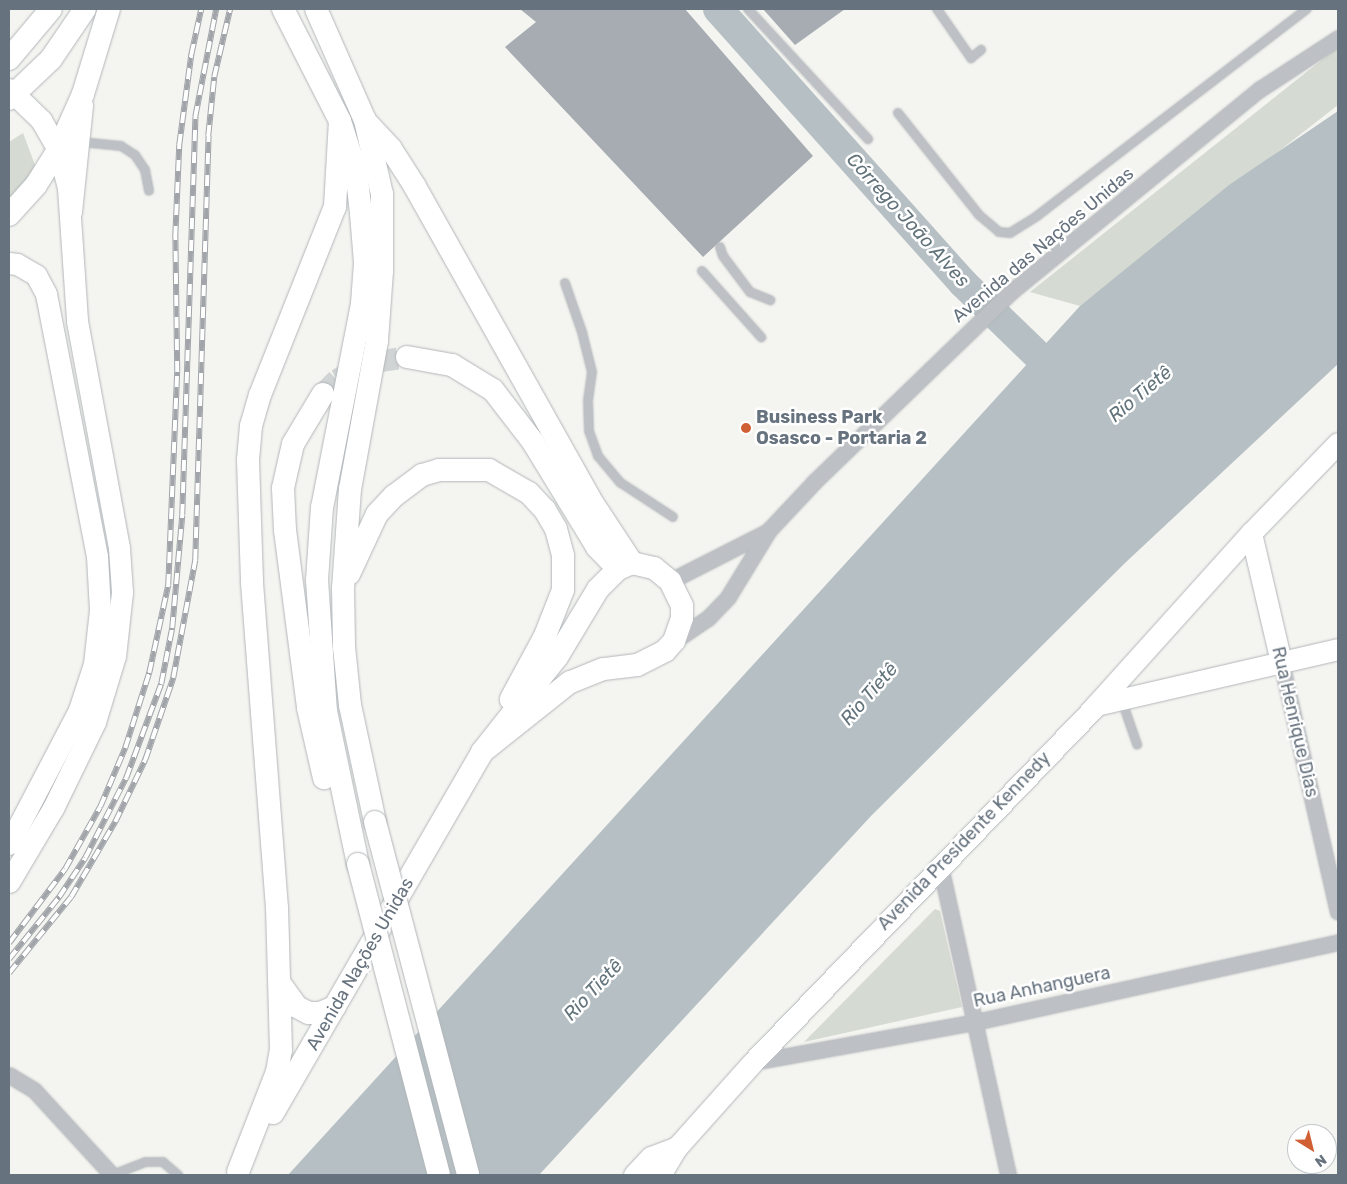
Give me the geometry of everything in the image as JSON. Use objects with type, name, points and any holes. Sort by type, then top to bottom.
[{"type":"main road","points":[[9,59],[51,9]]},
{"type":"main road","points":[[9,882],[53,808],[95,722],[110,678],[122,618],[119,548],[77,321],[71,212],[58,150],[41,120],[11,94],[51,59],[85,9]]},
{"type":"main road","points":[[9,215],[36,185],[58,150],[83,94],[110,9]]},
{"type":"main road","points":[[316,9],[365,120],[382,194],[382,271],[377,340],[350,489],[343,588],[344,647],[350,705],[375,822],[468,1175]]},
{"type":"main road","points":[[284,10],[340,121],[356,171],[365,263],[362,304],[322,507],[317,580],[326,711],[349,832],[439,1175]]},
{"type":"main road","points":[[71,212],[80,142],[83,94]]},
{"type":"main road","points":[[365,120],[391,149],[414,185],[590,499],[625,566]]},
{"type":"main road","points":[[237,1174],[277,1072],[280,1050],[281,985],[249,534],[248,460],[251,426],[260,395],[335,207],[340,121]]},
{"type":"main road","points":[[9,263],[36,275],[46,294],[97,556],[100,610],[94,664],[79,710],[9,844]]},
{"type":"main road","points":[[408,357],[452,366],[493,390],[533,442],[597,547],[625,566],[654,568],[670,581],[682,606],[674,641]]},
{"type":"main road","points":[[322,394],[293,444],[283,488],[285,530],[308,708],[328,799],[336,817],[349,832]]},
{"type":"main road","name":"Avenida Presidente Kennedy","points":[[634,1175],[657,1169],[753,1062],[1096,704],[1251,533],[1338,443]]},
{"type":"main road","points":[[343,588],[362,540],[377,514],[394,496],[422,475],[439,470],[489,470],[529,493],[545,510],[556,529],[564,568],[563,590],[554,614],[482,752]]},
{"type":"main road","name":"Rua Henrique Dias","points":[[1251,533],[1281,662]]},
{"type":"main road","name":"Avenida Nações Unidas","points":[[237,1174],[482,752],[565,646],[598,589],[625,566]]},
{"type":"main road","points":[[554,614],[558,634],[565,646],[586,665],[603,670]]},
{"type":"main road","name":"Avenida Nações Unidas","points":[[482,752],[556,691],[603,670],[652,660],[674,641]]},
{"type":"main road","points":[[1096,704],[1338,649]]},
{"type":"main road","points":[[281,985],[297,1007],[308,1013],[320,1013],[335,1008]]},
{"type":"street","name":"Avenida das Nações Unidas","points":[[769,530],[814,482],[1012,291],[1260,89],[1338,38]]},
{"type":"street","points":[[670,581],[769,530]]},
{"type":"street","points":[[674,641],[708,618],[728,597],[769,530]]},
{"type":"street","name":"Rua Henrique Dias","points":[[1281,662],[1338,912]]},
{"type":"street","points":[[940,865],[1008,1175]]},
{"type":"street","name":"Rua Anhanguera","points":[[753,1062],[975,1022],[1338,942]]},
{"type":"street","points":[[9,1075],[34,1090],[112,1175]]},
{"type":"lane","points":[[748,9],[868,139]]},
{"type":"lane","points":[[937,9],[971,58],[981,50]]},
{"type":"lane","points":[[898,112],[979,215],[999,232],[1010,233],[1037,216],[1307,9]]},
{"type":"lane","points":[[80,142],[121,146],[135,155],[145,170],[149,191]]},
{"type":"lane","points":[[720,247],[723,256],[750,292],[770,300]]},
{"type":"lane","points":[[702,271],[761,337]]},
{"type":"lane","points":[[565,283],[582,332],[592,372],[588,401],[589,431],[598,456],[621,483],[673,517]]},
{"type":"lane","points":[[1122,699],[1137,744]]},
{"type":"lane","points":[[112,1175],[139,1164],[163,1162],[178,1175]]},
{"type":"shaded area","points":[[1338,47],[1338,105],[1080,306],[1030,292]]},
{"type":"shaded area","points":[[23,133],[35,165],[26,184],[9,200],[9,142]]},
{"type":"shaded area","points":[[935,909],[940,911],[962,1007],[804,1042]]},
{"type":"water","name":"Rio Tietê","points":[[1338,111],[1338,364],[1125,563],[871,816],[539,1175],[288,1175],[1080,306],[1229,185]]},
{"type":"building","points":[[520,9],[685,9],[813,156],[703,257],[505,47],[536,22]]},
{"type":"building","points":[[763,9],[845,9],[795,45]]},
{"type":"waterway","name":"Córrego João Alves","points":[[718,9],[963,283],[1065,382]]},
{"type":"tunnel","points":[[323,394],[337,380],[356,369],[376,362],[407,357]]},
{"type":"railway","points":[[9,943],[65,869],[100,807],[125,748],[149,673],[168,585],[177,372],[175,237],[179,145],[191,55],[201,9]]},
{"type":"railway","points":[[9,959],[59,897],[85,858],[126,778],[161,684],[172,628],[182,515],[195,117],[216,9]]},
{"type":"railway","points":[[9,973],[71,897],[115,822],[145,760],[173,678],[195,560],[208,136],[214,77],[230,9]]},
{"type":"place","name":"Business Park Osasco - Portaria 2","points":[[746,428]]}]
